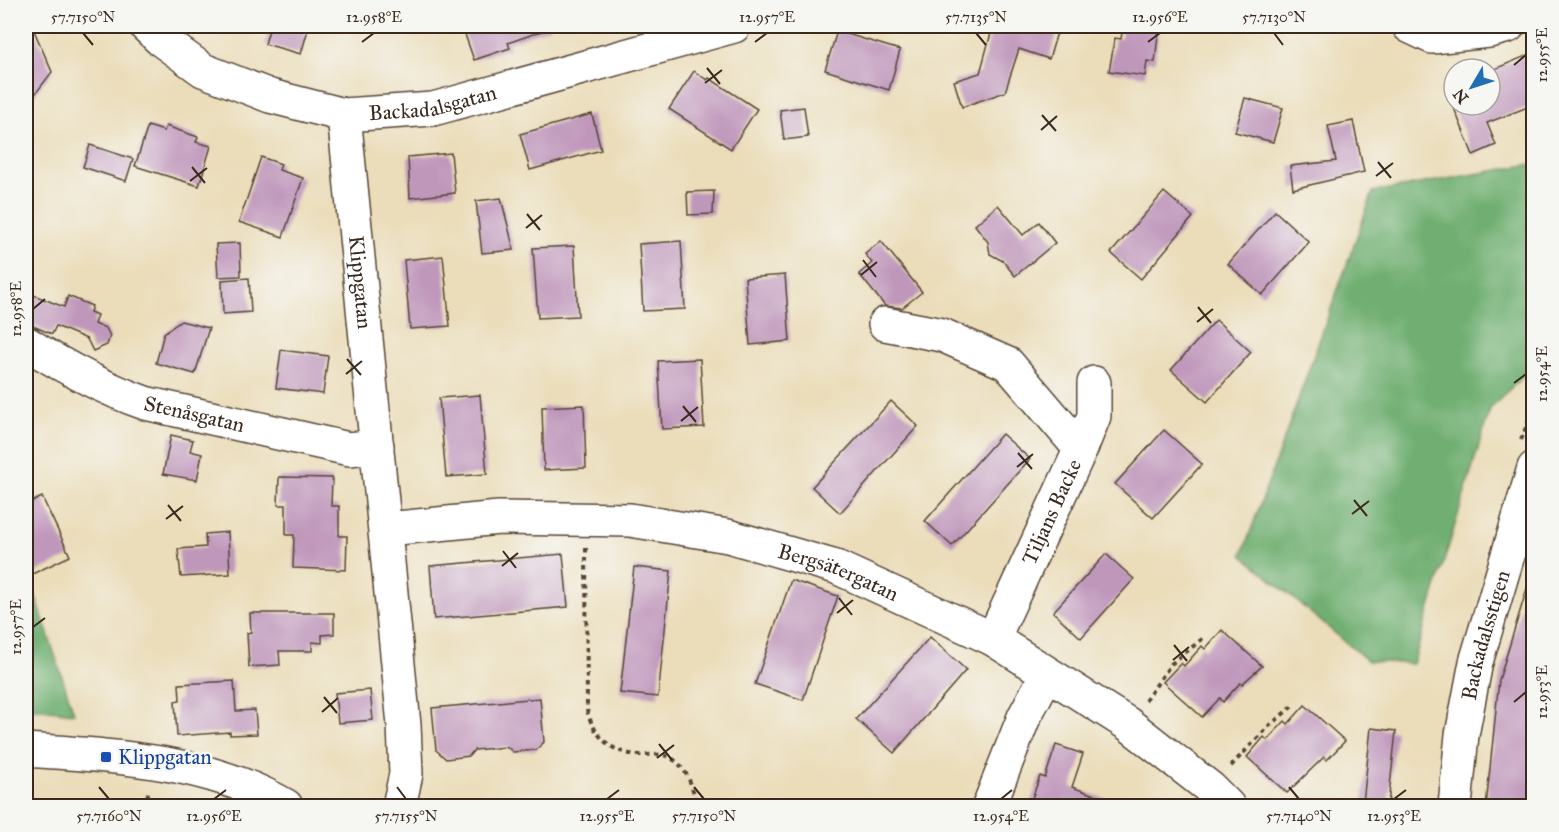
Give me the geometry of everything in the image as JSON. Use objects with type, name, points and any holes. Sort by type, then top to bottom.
[{"type":"street","name":"Backadalsgatan","points":[[146,26],[203,70],[270,96],[344,115],[433,109],[734,26]]},
{"type":"street","points":[[1421,31],[1489,31],[1508,26]]},
{"type":"street","name":"Klippgatan","points":[[344,115],[387,529],[404,735],[406,774],[399,807]]},
{"type":"street","points":[[885,324],[942,335],[1008,364],[1072,439],[1082,446]]},
{"type":"street","name":"Stenåsgatan","points":[[26,343],[85,378],[145,403],[349,449],[377,446]]},
{"type":"street","name":"Tiljans Backe","points":[[993,639],[1094,416],[1094,383]]},
{"type":"street","name":"Backadalsstigen","points":[[1455,807],[1462,735],[1476,662],[1533,468]]},
{"type":"street","name":"Bergsätergatan","points":[[387,529],[499,518],[630,520],[728,536],[836,567],[993,639],[1128,724],[1219,797]]},
{"type":"street","points":[[989,807],[1024,717],[1047,674]]},
{"type":"street","points":[[26,750],[202,770],[246,785],[286,807]]},
{"type":"path","points":[[586,519],[587,710],[590,722],[599,737],[610,747],[626,754],[659,754],[671,757],[688,778],[697,807]]},
{"type":"path","points":[[1128,724],[1171,664],[1206,636]]},
{"type":"path","points":[[1219,797],[1269,726],[1295,704]]},
{"type":"green space","points":[[1533,164],[1533,366],[1490,409],[1413,664],[1368,661],[1242,555],[1373,192]]},
{"type":"green space","points":[[26,567],[74,713],[26,707]]},
{"type":"building","points":[[26,26],[32,26],[52,72],[26,106]]},
{"type":"building","points":[[270,26],[309,26],[301,54],[265,44]]},
{"type":"building","points":[[462,26],[550,26],[550,28],[508,43],[510,48],[474,60]]},
{"type":"building","points":[[993,26],[1059,26],[1049,59],[1019,49],[1005,92],[962,107],[954,81],[980,73]]},
{"type":"building","points":[[1123,26],[1159,26],[1155,62],[1147,61],[1145,76],[1109,71],[1115,38],[1121,39]]},
{"type":"building","points":[[837,31],[900,50],[889,90],[825,70]]},
{"type":"building","points":[[1533,53],[1533,105],[1487,123],[1496,145],[1473,155],[1458,117],[1502,117],[1502,66]]},
{"type":"building","points":[[694,71],[757,109],[731,149],[669,109]]},
{"type":"building","points":[[1245,98],[1283,108],[1273,142],[1235,132]]},
{"type":"building","points":[[804,107],[808,137],[784,140],[780,110]]},
{"type":"building","points":[[592,114],[601,150],[530,170],[520,134]]},
{"type":"building","points":[[1353,121],[1364,172],[1293,189],[1290,166],[1336,161],[1328,126]]},
{"type":"building","points":[[148,126],[164,131],[166,126],[198,137],[196,142],[211,146],[199,186],[135,166]]},
{"type":"building","points":[[90,145],[133,159],[126,181],[83,167]]},
{"type":"building","points":[[451,153],[455,193],[410,198],[408,157]]},
{"type":"building","points":[[261,157],[281,164],[279,170],[303,178],[283,237],[239,222]]},
{"type":"building","points":[[714,191],[713,214],[688,215],[687,192]]},
{"type":"building","points":[[1164,192],[1193,217],[1141,279],[1111,253]]},
{"type":"building","points":[[501,198],[514,250],[482,253],[476,201]]},
{"type":"building","points":[[998,205],[1023,235],[1039,222],[1055,243],[1015,276],[1003,261],[990,254],[988,242],[975,225]]},
{"type":"building","points":[[1275,211],[1309,242],[1262,295],[1228,264]]},
{"type":"building","points":[[681,241],[685,309],[643,311],[639,244]]},
{"type":"building","points":[[881,241],[922,292],[902,308],[885,306],[859,274],[872,263],[865,254]]},
{"type":"building","points":[[240,243],[241,276],[218,277],[216,244]]},
{"type":"building","points":[[574,246],[578,316],[538,318],[533,248]]},
{"type":"building","points":[[443,256],[450,326],[410,329],[404,260]]},
{"type":"building","points":[[785,275],[790,341],[750,345],[745,278]]},
{"type":"building","points":[[249,278],[251,312],[223,314],[222,280]]},
{"type":"building","points":[[26,292],[64,307],[68,296],[92,306],[90,312],[97,315],[94,324],[106,328],[110,336],[107,345],[93,351],[87,339],[56,326],[52,334],[28,324],[31,316],[26,314]]},
{"type":"building","points":[[1216,320],[1251,352],[1207,402],[1171,370]]},
{"type":"building","points":[[181,321],[209,328],[195,374],[156,363],[164,333]]},
{"type":"building","points":[[281,350],[328,356],[323,394],[276,388]]},
{"type":"building","points":[[700,359],[704,427],[662,429],[658,361]]},
{"type":"building","points":[[480,395],[487,474],[446,477],[439,398]]},
{"type":"building","points":[[891,401],[918,426],[840,513],[812,487]]},
{"type":"building","points":[[584,405],[586,468],[544,470],[542,407]]},
{"type":"building","points":[[1164,430],[1202,464],[1153,518],[1115,484]]},
{"type":"building","points":[[1002,434],[1030,459],[952,546],[925,521]]},
{"type":"building","points":[[171,435],[193,440],[190,451],[202,454],[197,480],[163,474]]},
{"type":"building","points":[[279,477],[332,478],[331,506],[339,506],[339,536],[347,536],[346,570],[293,568],[294,535],[286,535],[286,505],[278,505]]},
{"type":"building","points":[[42,497],[70,556],[26,577],[26,505]]},
{"type":"building","points":[[228,532],[230,574],[181,577],[178,549],[206,547],[205,534]]},
{"type":"building","points":[[563,554],[568,607],[434,619],[430,566]]},
{"type":"building","points":[[1106,554],[1134,579],[1081,638],[1053,612]]},
{"type":"building","points":[[634,567],[671,571],[658,697],[620,693]]},
{"type":"building","points":[[791,580],[838,596],[803,700],[755,684]]},
{"type":"building","points":[[1528,585],[1533,586],[1533,807],[1486,807],[1499,680]]},
{"type":"building","points":[[250,613],[334,613],[334,634],[322,635],[322,643],[312,642],[312,651],[279,651],[280,665],[249,667],[247,633],[251,632]]},
{"type":"building","points":[[1222,630],[1262,666],[1242,684],[1240,683],[1223,702],[1220,698],[1202,717],[1163,682],[1181,663],[1184,666],[1202,646],[1205,649]]},
{"type":"building","points":[[930,637],[966,670],[894,753],[856,719]]},
{"type":"building","points":[[234,681],[236,711],[255,710],[257,734],[230,735],[230,732],[177,736],[175,701],[180,700],[179,684]]},
{"type":"building","points":[[370,690],[373,720],[338,723],[335,693]]},
{"type":"building","points":[[540,698],[544,742],[536,750],[513,752],[507,747],[474,750],[469,756],[446,759],[436,750],[432,708]]},
{"type":"building","points":[[1305,705],[1345,741],[1327,760],[1324,757],[1287,793],[1247,757],[1264,737],[1267,740],[1285,721],[1288,724]]},
{"type":"building","points":[[1371,728],[1396,731],[1388,805],[1363,803]]},
{"type":"building","points":[[1056,745],[1083,754],[1072,787],[1117,803],[1117,807],[1029,807],[1040,776],[1045,778]]},
{"type":"place","name":"Klippgatan","points":[[106,757]]}]
